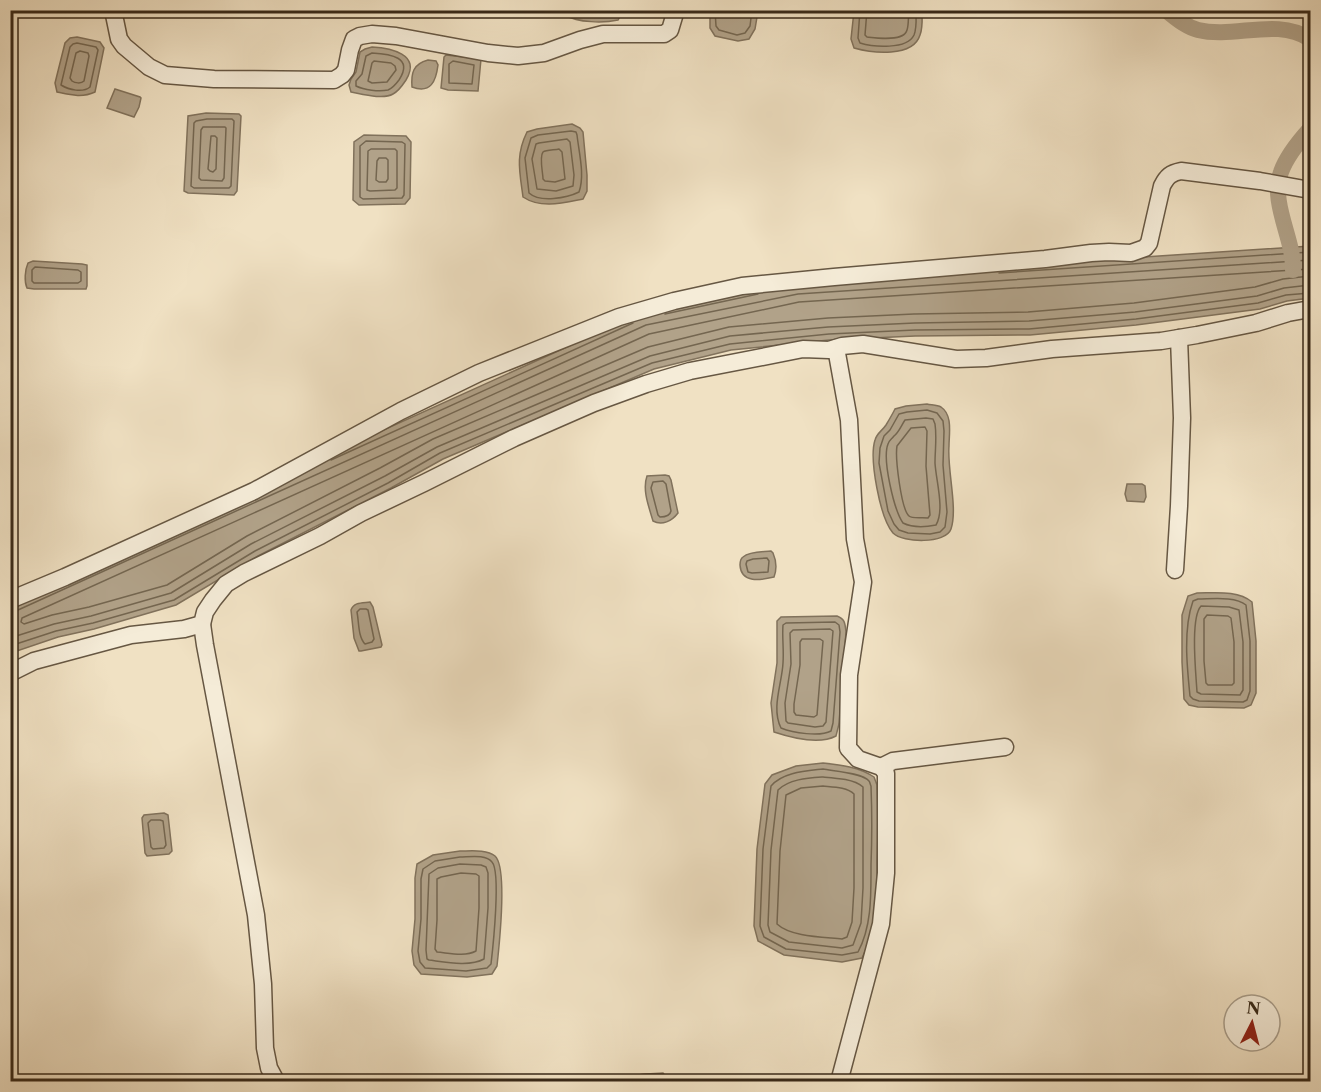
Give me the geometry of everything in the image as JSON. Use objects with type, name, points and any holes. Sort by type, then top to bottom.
[{"type":"street","points":[[113,10],[119,39],[124,46],[149,67],[165,75],[214,79],[334,80],[346,70],[354,39],[360,36],[372,34],[396,36],[518,56],[544,53],[603,34],[664,34],[670,30],[676,10]]},
{"type":"street","points":[[10,600],[255,491],[401,411],[479,373],[619,317],[674,301],[742,286],[1091,253],[1131,253],[1145,248],[1149,243],[1166,177],[1181,171],[1306,189]]},
{"type":"street","points":[[278,1082],[269,1068],[265,1048],[263,984],[256,915],[202,624],[205,612],[226,584],[361,513],[524,433],[594,403],[679,374],[803,349],[829,350],[862,344],[956,359],[1161,341],[1256,323],[1311,309]]},
{"type":"street","points":[[1175,570],[1182,418],[1179,338]]},
{"type":"street","points":[[836,348],[849,420],[855,538],[863,582],[849,675],[848,748],[858,759],[881,767],[886,773],[886,873],[882,924],[839,1082]]},
{"type":"street","points":[[10,673],[34,662],[130,635],[183,629],[202,624]]},
{"type":"street","points":[[881,767],[893,761],[1005,747]]},
{"type":"water","points":[[565,10],[623,11],[618,20],[599,22],[570,18],[565,15]]},
{"type":"water","points":[[159,11],[225,11],[218,17]]},
{"type":"water","points":[[710,11],[758,11],[755,29],[749,39],[738,41],[715,36],[710,28]]},
{"type":"water","points":[[854,11],[922,11],[921,32],[916,42],[901,51],[881,52],[854,48],[851,39]]},
{"type":"water","points":[[77,37],[100,42],[104,48],[95,92],[86,95],[57,92],[55,83],[65,43],[70,38]]},
{"type":"water","points":[[372,47],[402,54],[410,64],[410,71],[405,82],[389,96],[351,92],[349,85],[356,72],[360,52]]},
{"type":"water","points":[[446,55],[481,59],[478,91],[441,88]]},
{"type":"water","points":[[428,60],[436,61],[438,65],[434,81],[424,89],[412,87],[414,70],[419,64]]},
{"type":"water","points":[[115,89],[141,98],[134,117],[107,108]]},
{"type":"water","points":[[206,113],[239,114],[241,116],[237,191],[234,195],[184,191],[188,116]]},
{"type":"water","points":[[572,124],[583,132],[587,191],[583,199],[545,204],[523,197],[520,157],[527,132]]},
{"type":"water","points":[[364,135],[406,136],[411,142],[410,198],[405,204],[359,205],[353,200],[354,142]]},
{"type":"water","points":[[1310,246],[1310,298],[1287,301],[1260,309],[1136,325],[1030,335],[915,336],[829,340],[731,350],[654,369],[443,459],[258,556],[176,605],[58,637],[11,653],[10,599],[642,313],[796,280]]},
{"type":"water","points":[[33,261],[87,265],[86,289],[27,288],[26,269],[28,263]]},
{"type":"water","points":[[927,404],[941,407],[945,410],[949,420],[953,520],[951,529],[941,537],[924,540],[906,539],[893,533],[884,515],[877,488],[873,460],[874,449],[878,434],[895,409]]},
{"type":"water","points":[[665,475],[671,480],[678,513],[670,520],[660,523],[653,521],[645,487],[647,476]]},
{"type":"water","points":[[1127,484],[1145,486],[1144,502],[1127,501],[1125,494]]},
{"type":"water","points":[[771,551],[775,562],[774,577],[752,579],[744,575],[740,565],[742,558],[753,553]]},
{"type":"water","points":[[1197,593],[1233,594],[1252,602],[1256,641],[1256,693],[1251,705],[1244,708],[1198,707],[1189,705],[1184,699],[1182,615],[1188,596]]},
{"type":"water","points":[[370,602],[382,645],[359,651],[354,638],[351,610],[356,604]]},
{"type":"water","points":[[837,616],[842,618],[846,632],[839,724],[836,736],[814,740],[774,732],[771,703],[777,663],[777,621],[781,617]]},
{"type":"water","points":[[823,763],[862,771],[874,777],[877,785],[877,886],[874,923],[862,958],[842,962],[784,955],[758,941],[754,926],[757,849],[765,784],[772,775],[796,766]]},
{"type":"water","points":[[164,813],[168,815],[172,851],[169,854],[147,856],[142,818],[144,815]]},
{"type":"water","points":[[460,851],[488,852],[495,856],[499,863],[502,908],[497,966],[492,974],[467,977],[421,974],[414,965],[412,951],[417,864],[433,855]]},
{"type":"water","points":[[663,1073],[666,1081],[632,1081],[638,1075]]},
{"type":"waterway","points":[[1166,10],[1177,19],[1198,30],[1212,32],[1283,30],[1310,39]]},
{"type":"waterway","points":[[1293,270],[1291,249],[1279,199],[1279,181],[1290,155],[1310,129]]}]
